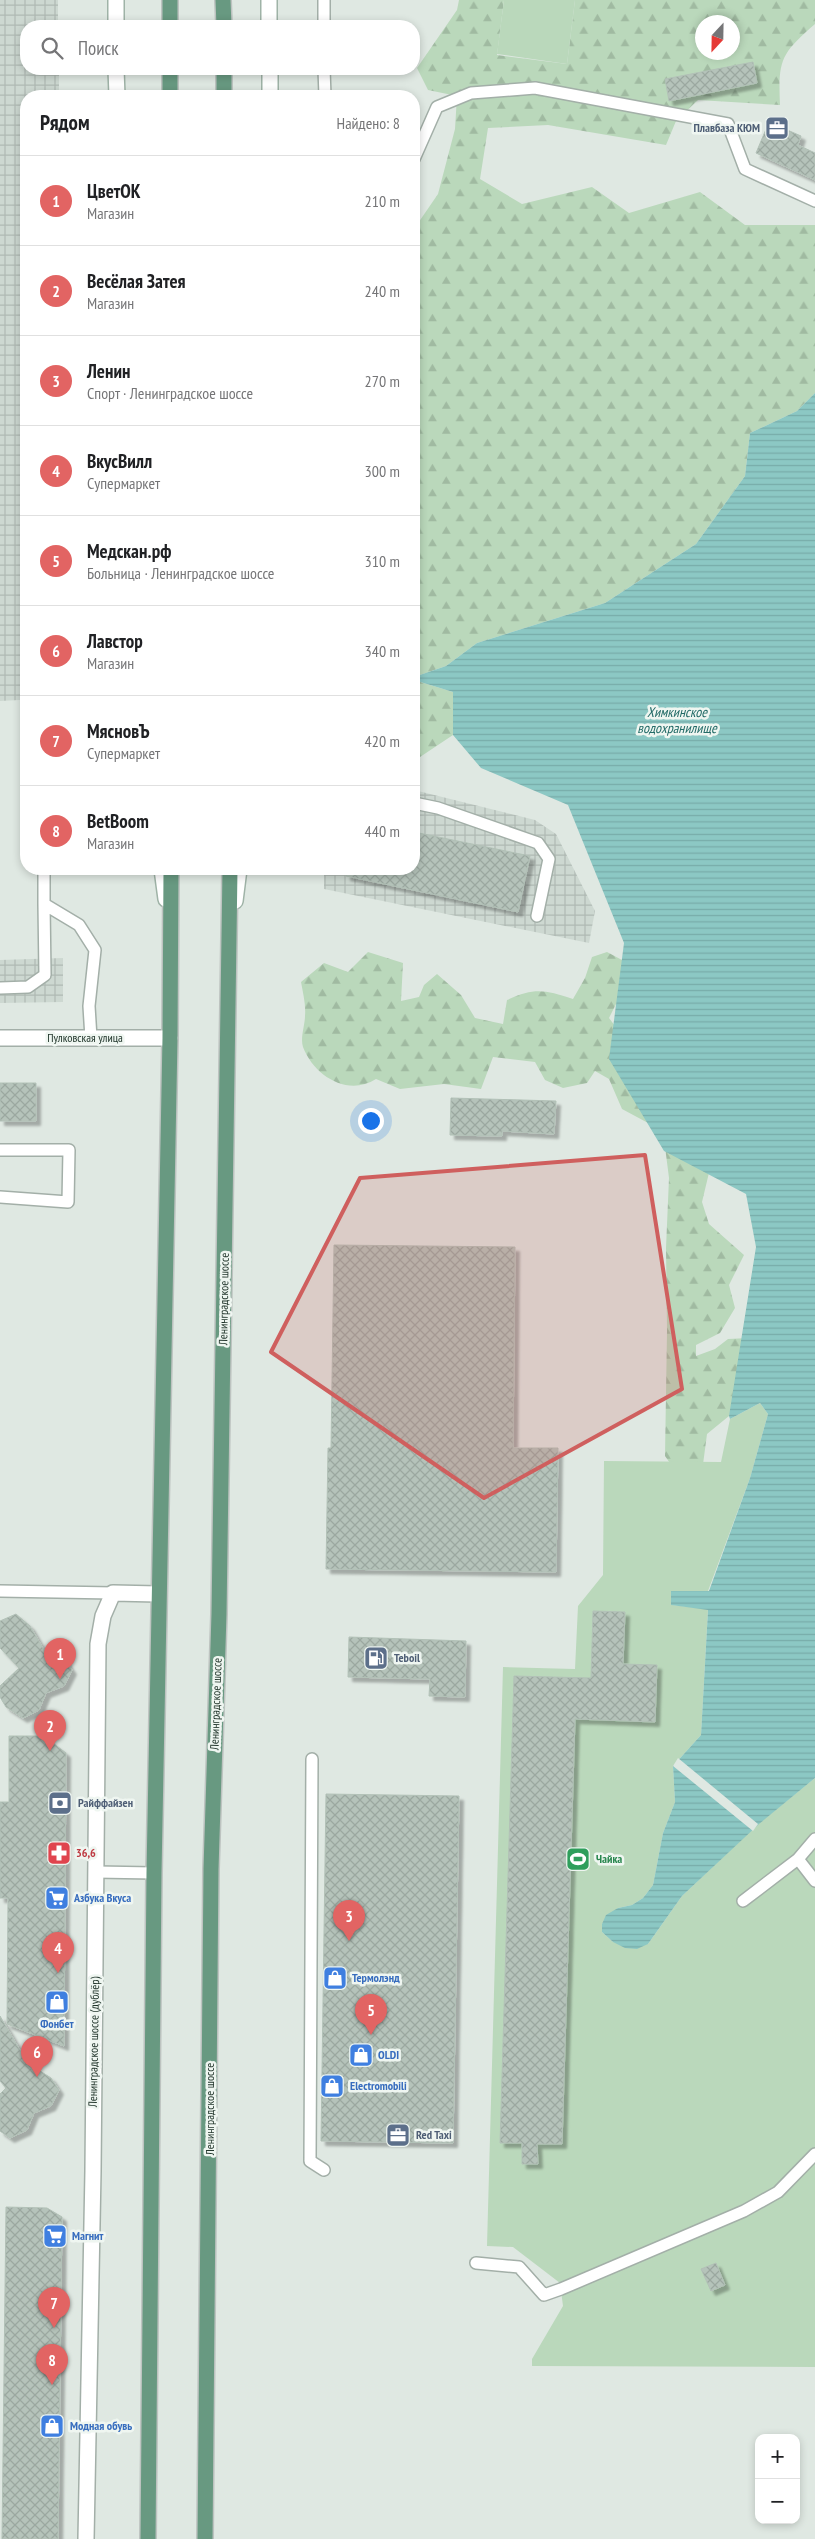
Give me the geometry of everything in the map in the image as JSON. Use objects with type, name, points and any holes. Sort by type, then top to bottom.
[{"type":"main road","points":[[170,0],[170,20]]},
{"type":"main road","points":[[224,0],[224,20]]},
{"type":"main road","points":[[170,75],[170,90]]},
{"type":"main road","points":[[224,75],[224,90]]},
{"type":"main road","points":[[148,2539],[154,1873],[170,1038],[171,875]]},
{"type":"main road","name":"Ленинградское шоссе","points":[[205,2539],[211,1869],[219,1614],[230,875]]},
{"type":"street","points":[[116,0],[116,20]]},
{"type":"street","points":[[269,0],[269,20]]},
{"type":"street","points":[[116,75],[117,90]]},
{"type":"street","points":[[270,75],[270,90]]},
{"type":"street","points":[[163,875],[171,934]]},
{"type":"street","points":[[230,934],[238,875]]},
{"type":"street","name":"Пулковская улица","points":[[0,1038],[170,1038]]},
{"type":"street","points":[[113,1592],[158,1594]]},
{"type":"street","name":"Ленинградское шоссе (дублёр)","points":[[86,2539],[98,1644],[103,1616],[113,1592]]},
{"type":"lane","points":[[324,0],[324,20]]},
{"type":"lane","points":[[324,75],[324,90]]},
{"type":"lane","points":[[420,145],[437,107],[471,93],[535,88],[728,124],[744,169],[815,201]]},
{"type":"lane","points":[[420,804],[438,808],[538,843],[548,859],[537,916]]},
{"type":"lane","points":[[0,988],[28,987],[45,975],[44,875]]},
{"type":"lane","points":[[44,904],[80,925],[95,950],[89,1006],[91,1038]]},
{"type":"lane","points":[[0,1150],[69,1150],[68,1202],[0,1197]]},
{"type":"lane","points":[[0,1591],[113,1592]]},
{"type":"lane","points":[[312,1759],[310,2161],[324,2170]]},
{"type":"lane","points":[[743,1901],[798,1859],[815,1839]]},
{"type":"lane","points":[[798,1859],[815,1882]]},
{"type":"lane","points":[[96,1872],[154,1873]]},
{"type":"lane","points":[[476,2263],[480,2261],[519,2267],[544,2295],[561,2290],[744,2212],[778,2192],[815,2154]]},
{"type":"highlighted area","points":[[645,1155],[682,1389],[484,1498],[271,1352],[360,1178]]},
{"type":"shaded area","points":[[0,0],[58,0],[58,20],[20,20],[20,75],[59,75],[59,90],[20,90],[20,700],[0,701]]},
{"type":"shaded area","points":[[420,791],[535,820],[556,834],[595,911],[589,943],[324,889],[324,875],[420,875]]},
{"type":"shaded area","points":[[63,958],[63,1002],[0,1003],[0,960]]},
{"type":"green space","points":[[459,0],[504,0],[497,55],[567,64],[575,0],[815,0],[815,24],[788,51],[781,67],[780,105],[698,100],[676,121],[666,145],[548,125],[488,128],[480,179],[522,204],[592,187],[629,213],[700,192],[745,225],[815,225],[815,393],[797,411],[750,433],[745,476],[696,544],[605,603],[477,643],[446,666],[420,675],[420,220],[438,194],[455,129],[457,96],[428,90],[420,74],[420,64],[457,10]]},
{"type":"green space","points":[[504,0],[575,0],[567,64],[497,54]]},
{"type":"green space","points":[[420,682],[453,692],[453,735],[420,757]]},
{"type":"green space","points":[[368,952],[403,963],[401,1001],[419,997],[424,985],[437,974],[461,995],[475,1018],[503,1024],[507,1000],[525,993],[540,991],[573,999],[585,978],[592,957],[607,952],[622,960],[625,986],[609,1018],[713,1156],[702,1202],[709,1224],[744,1255],[729,1285],[735,1308],[720,1333],[696,1345],[696,1356],[715,1349],[728,1339],[749,1338],[739,1389],[729,1416],[707,1434],[702,1472],[683,1482],[665,1456],[666,1248],[669,1178],[663,1131],[622,1109],[609,1079],[595,1071],[587,1083],[563,1088],[545,1080],[535,1062],[493,1057],[481,1089],[444,1084],[400,1089],[376,1079],[354,1086],[333,1081],[315,1067],[303,1047],[305,1008],[301,982],[324,963],[348,972]]},
{"type":"green space","name":"Чайка","points":[[760,1403],[768,1414],[750,1478],[708,1591],[672,1591],[672,1605],[708,1609],[701,1735],[673,1766],[675,1802],[663,1833],[653,1885],[643,1898],[632,1905],[618,1908],[602,1924],[602,1932],[613,1942],[648,1944],[682,1896],[758,1824],[815,1778],[815,2367],[532,2366],[532,2359],[563,2306],[560,2283],[513,2247],[487,2246],[503,1667],[575,1669],[578,1606],[603,1575],[604,1461],[721,1462],[730,1419]]},
{"type":"water","name":"Химкинское водохранилище","points":[[815,393],[815,1778],[759,1824],[682,1896],[648,1944],[637,1949],[625,1948],[613,1942],[602,1932],[602,1924],[606,1915],[618,1908],[632,1905],[643,1898],[653,1885],[663,1833],[675,1802],[673,1766],[701,1735],[708,1610],[671,1605],[671,1591],[709,1591],[750,1478],[768,1414],[760,1403],[730,1419],[729,1416],[756,1247],[746,1194],[664,1151],[609,1059],[624,943],[568,805],[481,768],[453,735],[453,692],[420,682],[420,675],[446,666],[477,643],[605,603],[696,544],[745,476],[750,433],[797,411]]},
{"type":"pier","points":[[678,1758],[758,1824],[753,1831],[673,1766]]},
{"type":"building","points":[[753,62],[757,83],[669,101],[665,79]]},
{"type":"building","points":[[769,122],[801,136],[798,145],[815,153],[815,180],[756,153]]},
{"type":"building","points":[[420,833],[530,856],[518,912],[346,876],[420,875]]},
{"type":"building","points":[[0,1083],[36,1083],[36,1121],[0,1121]]},
{"type":"building","points":[[451,1098],[556,1101],[554,1134],[502,1131],[502,1136],[450,1135]]},
{"type":"building","points":[[334,1245],[515,1247],[513,1448],[558,1448],[556,1572],[326,1569],[328,1448],[331,1448]]},
{"type":"building","points":[[593,1611],[625,1612],[623,1664],[657,1665],[655,1722],[575,1719],[562,2144],[537,2144],[538,2164],[522,2164],[522,2143],[500,2143],[514,1676],[591,1678]]},
{"type":"building","points":[[16,1614],[30,1626],[44,1650],[49,1649],[64,1658],[72,1670],[64,1686],[46,1693],[39,1710],[23,1718],[6,1707],[0,1697],[0,1686],[19,1668],[0,1648],[0,1621]]},
{"type":"building","points":[[349,1637],[466,1641],[465,1697],[429,1696],[430,1679],[348,1677]]},
{"type":"building","points":[[9,1736],[44,1736],[66,1753],[64,2046],[7,2024],[8,1898],[0,1898],[0,1802],[9,1802]]},
{"type":"building","points":[[326,1794],[459,1796],[453,2143],[321,2141]]},
{"type":"building","points":[[0,2016],[31,2069],[37,2069],[51,2078],[59,2090],[51,2106],[34,2113],[27,2130],[10,2138],[0,2131],[0,2094],[6,2088],[0,2081]]},
{"type":"building","points":[[6,2207],[47,2208],[62,2217],[58,2539],[2,2539]]},
{"type":"building","points":[[716,2263],[725,2285],[711,2291],[701,2269]]},
{"type":"place","name":"Плавбаза КЮМ","points":[[777,128]]},
{"type":"place","name":"Teboil","points":[[376,1658]]},
{"type":"place","name":"ЦветОК","points":[[60,1679]]},
{"type":"place","name":"Весёлая Затея","points":[[50,1751]]},
{"type":"place","name":"Райффайзен","points":[[60,1803]]},
{"type":"place","name":"36,6","points":[[59,1853]]},
{"type":"place","name":"Чайка","points":[[578,1859]]},
{"type":"place","name":"Азбука Вкуса","points":[[57,1898]]},
{"type":"place","name":"Ленин","points":[[349,1941]]},
{"type":"place","name":"ВкусВилл","points":[[58,1973]]},
{"type":"place","name":"Термолэнд","points":[[335,1978]]},
{"type":"place","name":"Фонбет","points":[[57,2002]]},
{"type":"place","name":"Медскан.рф","points":[[371,2035]]},
{"type":"place","name":"OLDI","points":[[361,2055]]},
{"type":"place","name":"Лавстор","points":[[37,2077]]},
{"type":"place","name":"Electromobili","points":[[332,2086]]},
{"type":"place","name":"Red Taxi","points":[[398,2135]]},
{"type":"place","name":"Магнит","points":[[55,2236]]},
{"type":"place","name":"МясновЪ","points":[[54,2328]]},
{"type":"place","name":"BetBoom","points":[[52,2385]]},
{"type":"place","name":"Модная обувь","points":[[52,2426]]}]
